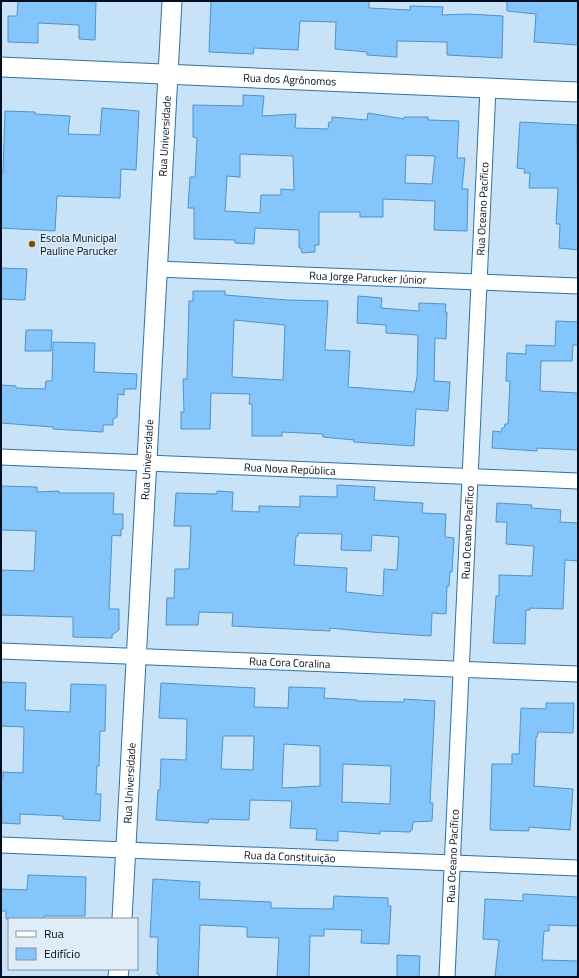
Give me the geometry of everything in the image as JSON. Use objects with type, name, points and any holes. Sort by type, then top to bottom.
[{"type":"street","name":"Rua Universidade","points":[[122,918],[172,1]]},
{"type":"street","name":"Rua dos Agrônomos","points":[[1,67],[578,92]]},
{"type":"street","name":"Rua Oceano Pacífico","points":[[447,977],[488,88]]},
{"type":"street","name":"Rua Jorge Parucker Júnior","points":[[157,269],[578,286]]},
{"type":"street","name":"Rua Nova República","points":[[1,457],[578,480]]},
{"type":"street","name":"Rua Cora Coralina","points":[[1,651],[578,674]]},
{"type":"street","name":"Rua da Constituição","points":[[1,845],[578,868]]},
{"type":"building","points":[[18,1],[96,1],[95,40],[79,39],[79,25],[38,23],[38,43],[8,42],[8,16],[17,16]]},
{"type":"building","points":[[211,1],[369,1],[369,8],[410,10],[410,6],[443,7],[442,15],[467,14],[503,16],[502,58],[447,55],[447,42],[397,41],[397,57],[367,55],[367,52],[335,49],[336,22],[300,21],[298,50],[254,48],[253,54],[209,52]]},
{"type":"building","points":[[507,1],[578,1],[578,45],[534,42],[536,14],[507,11]]},
{"type":"building","points":[[243,95],[264,96],[262,116],[296,114],[295,128],[328,129],[329,122],[332,122],[332,117],[367,120],[368,113],[404,119],[404,117],[428,117],[428,120],[459,121],[457,158],[465,158],[462,189],[468,189],[467,231],[434,230],[435,201],[383,199],[383,217],[360,217],[360,212],[319,212],[319,245],[315,245],[315,252],[302,253],[301,248],[299,248],[299,230],[255,228],[254,244],[235,243],[235,240],[194,239],[194,208],[188,208],[190,177],[195,177],[197,138],[193,137],[193,105],[243,106]],"holes":[[[240,154],[293,156],[294,190],[281,189],[281,195],[261,195],[260,213],[225,211],[227,176],[240,177]],[[406,155],[435,156],[432,184],[405,183]]]},
{"type":"building","points":[[102,108],[139,111],[136,170],[121,169],[120,198],[57,196],[55,231],[1,228],[1,172],[3,172],[5,111],[35,112],[35,114],[70,116],[68,134],[100,135]]},
{"type":"building","points":[[520,122],[577,125],[578,250],[559,248],[560,224],[556,224],[558,188],[529,188],[530,173],[524,173],[525,169],[517,168]]},
{"type":"building","points":[[1,268],[27,269],[25,300],[1,299]]},
{"type":"building","points":[[193,291],[225,291],[225,295],[287,300],[328,301],[325,350],[350,351],[348,387],[414,392],[417,377],[418,335],[386,333],[386,325],[357,323],[358,296],[382,298],[381,308],[419,311],[419,303],[446,304],[446,339],[435,338],[434,381],[450,382],[448,411],[416,409],[414,446],[354,442],[354,440],[323,437],[323,434],[282,432],[282,436],[252,436],[252,404],[249,404],[250,394],[211,393],[210,429],[181,429],[181,412],[184,412],[183,379],[187,379],[189,301],[193,301]],"holes":[[[234,320],[285,325],[283,380],[232,377]]]},
{"type":"building","points":[[556,321],[578,322],[578,345],[573,345],[572,361],[541,361],[540,391],[578,393],[578,450],[537,448],[537,451],[492,448],[493,431],[501,432],[505,424],[508,424],[510,381],[506,381],[507,353],[526,354],[526,345],[555,346]]},
{"type":"building","points":[[26,330],[52,330],[51,351],[25,351]]},
{"type":"building","points":[[53,342],[95,343],[94,372],[137,374],[136,389],[124,389],[124,395],[118,394],[117,417],[113,419],[113,425],[103,425],[103,432],[53,429],[53,427],[1,423],[1,385],[16,386],[16,388],[45,389],[46,381],[52,381]]},
{"type":"building","points":[[337,485],[375,487],[374,500],[423,503],[422,513],[446,514],[445,537],[454,538],[452,572],[450,572],[449,586],[447,586],[446,614],[432,613],[431,636],[330,628],[330,631],[232,626],[233,613],[199,612],[198,625],[166,625],[167,598],[174,598],[175,569],[189,569],[191,526],[174,526],[176,493],[217,494],[217,491],[233,492],[232,511],[259,512],[259,506],[300,507],[300,496],[337,497]],"holes":[[[298,533],[342,534],[341,550],[371,551],[372,535],[399,537],[397,570],[384,569],[383,596],[346,592],[347,568],[294,565],[296,536],[298,536]]]},
{"type":"building","points":[[1,486],[37,487],[37,492],[59,491],[59,493],[114,493],[113,514],[123,514],[123,529],[121,529],[121,536],[112,535],[109,609],[119,609],[119,630],[112,635],[112,638],[73,637],[73,617],[1,615],[1,570],[34,571],[36,531],[1,530]]},
{"type":"building","points":[[497,503],[532,505],[531,508],[561,510],[560,522],[578,523],[578,561],[565,560],[563,609],[530,608],[530,610],[526,610],[525,644],[493,643],[496,596],[499,596],[499,575],[532,576],[534,546],[506,544],[507,522],[496,522]]},
{"type":"building","points":[[1,682],[26,683],[25,710],[70,712],[71,684],[106,685],[105,731],[100,731],[99,766],[97,766],[96,794],[101,794],[100,821],[63,819],[63,816],[20,814],[20,824],[2,823],[1,779],[3,779],[3,772],[23,773],[24,727],[1,726]]},
{"type":"building","points":[[161,683],[255,688],[254,707],[288,708],[289,687],[325,688],[324,698],[357,701],[404,702],[404,699],[435,701],[430,803],[433,803],[432,821],[413,822],[412,830],[410,832],[380,831],[380,834],[338,831],[338,841],[316,840],[317,829],[290,828],[292,801],[250,800],[249,820],[209,819],[208,823],[156,820],[158,790],[160,790],[161,759],[186,760],[187,719],[159,718]],"holes":[[[223,736],[254,736],[253,770],[221,769]],[[284,744],[320,746],[320,786],[282,788]],[[343,764],[391,766],[390,804],[342,802]]]},
{"type":"building","points":[[546,703],[574,703],[573,733],[538,732],[536,737],[534,786],[573,789],[570,830],[529,827],[529,831],[490,830],[492,764],[512,764],[512,754],[519,754],[521,708],[546,709]]},
{"type":"building","points":[[28,875],[86,877],[85,916],[44,916],[44,918],[6,919],[6,911],[1,911],[1,889],[27,890]]},
{"type":"building","points":[[153,879],[200,882],[199,899],[271,902],[271,908],[333,909],[334,896],[388,898],[388,906],[391,906],[389,944],[361,943],[362,930],[324,929],[324,936],[310,936],[309,977],[277,977],[279,938],[247,937],[247,927],[200,925],[198,977],[159,977],[159,974],[157,974],[158,937],[150,937]]},
{"type":"building","points":[[523,894],[578,897],[578,926],[549,925],[549,931],[544,931],[542,960],[578,961],[577,977],[495,977],[499,940],[483,939],[485,899],[523,901]]},
{"type":"building","points":[[397,955],[420,956],[419,977],[397,977]]},
{"type":"place","name":"Escola Municipal Pauline Parucker","points":[[32,244]]}]
